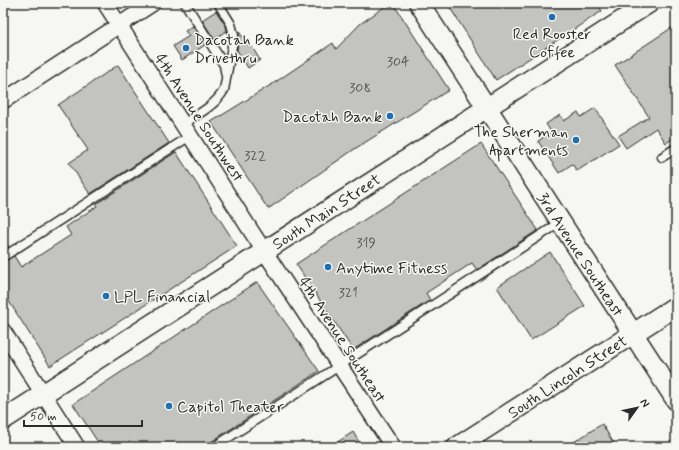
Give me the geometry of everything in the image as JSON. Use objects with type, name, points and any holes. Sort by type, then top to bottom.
[{"type":"street","name":"4th Avenue Southwest","points":[[104,3],[264,251]]},
{"type":"street","points":[[3,101],[153,3]]},
{"type":"street","name":"3rd Avenue Southeast","points":[[419,3],[676,400]]},
{"type":"street","name":"South Main Street","points":[[3,420],[649,3]]},
{"type":"street","name":"4th Avenue Southeast","points":[[264,251],[393,447]]},
{"type":"street","name":"South Lincoln Street","points":[[457,447],[676,306]]},
{"type":"street","points":[[3,331],[77,447]]},
{"type":"lane","points":[[185,3],[224,65],[226,76]]},
{"type":"lane","points":[[3,258],[187,130],[220,97],[224,90],[231,59],[234,35],[231,24],[218,3]]},
{"type":"lane","points":[[662,157],[676,148]]},
{"type":"lane","points":[[214,447],[561,222]]},
{"type":"building","points":[[390,3],[393,3],[449,90],[356,148],[268,209],[211,122],[274,83],[333,43],[336,49],[360,24]]},
{"type":"building","points":[[447,3],[597,3],[602,11],[496,80]]},
{"type":"building","points":[[216,11],[226,26],[228,35],[226,31],[214,39],[202,20]]},
{"type":"building","points":[[676,25],[676,137],[666,143],[656,128],[626,148],[618,136],[649,117],[615,65]]},
{"type":"building","name":"Dacotah Bank Drivethru","points":[[193,26],[205,45],[182,60],[173,46],[189,36],[185,31]]},
{"type":"building","points":[[238,30],[248,45],[250,44],[260,60],[248,68],[237,50],[239,36]]},
{"type":"building","points":[[118,65],[169,143],[90,194],[69,163],[88,150],[58,105]]},
{"type":"building","name":"The Sherman Apartments","points":[[595,108],[619,144],[577,171],[572,164],[559,173],[538,141],[551,132],[546,124],[560,115],[564,121],[578,112],[581,117]]},
{"type":"building","points":[[481,144],[538,230],[477,270],[472,263],[426,293],[430,300],[353,350],[296,264]]},
{"type":"building","points":[[176,152],[237,246],[50,366],[3,292],[3,262],[14,256],[21,267],[71,235],[66,227],[97,206],[96,204]]},
{"type":"building","points":[[3,238],[9,247],[3,250]]},
{"type":"building","points":[[550,252],[585,306],[531,340],[497,287]]},
{"type":"building","points":[[257,282],[319,371],[211,442],[207,447],[101,447],[73,404]]},
{"type":"building","points":[[602,424],[616,447],[566,447]]},
{"type":"building","points":[[353,432],[362,447],[330,447]]},
{"type":"place","name":"Red Rooster Coffee","points":[[552,17]]},
{"type":"place","name":"Dacotah Bank Drivethru","points":[[186,48]]},
{"type":"place","name":"Dacotah Bank","points":[[390,116]]},
{"type":"place","name":"The Sherman Apartments","points":[[576,140]]},
{"type":"place","name":"Anytime Fitness","points":[[328,267]]},
{"type":"place","name":"LPL Financial","points":[[106,296]]},
{"type":"place","name":"Capitol Theater","points":[[169,406]]}]
